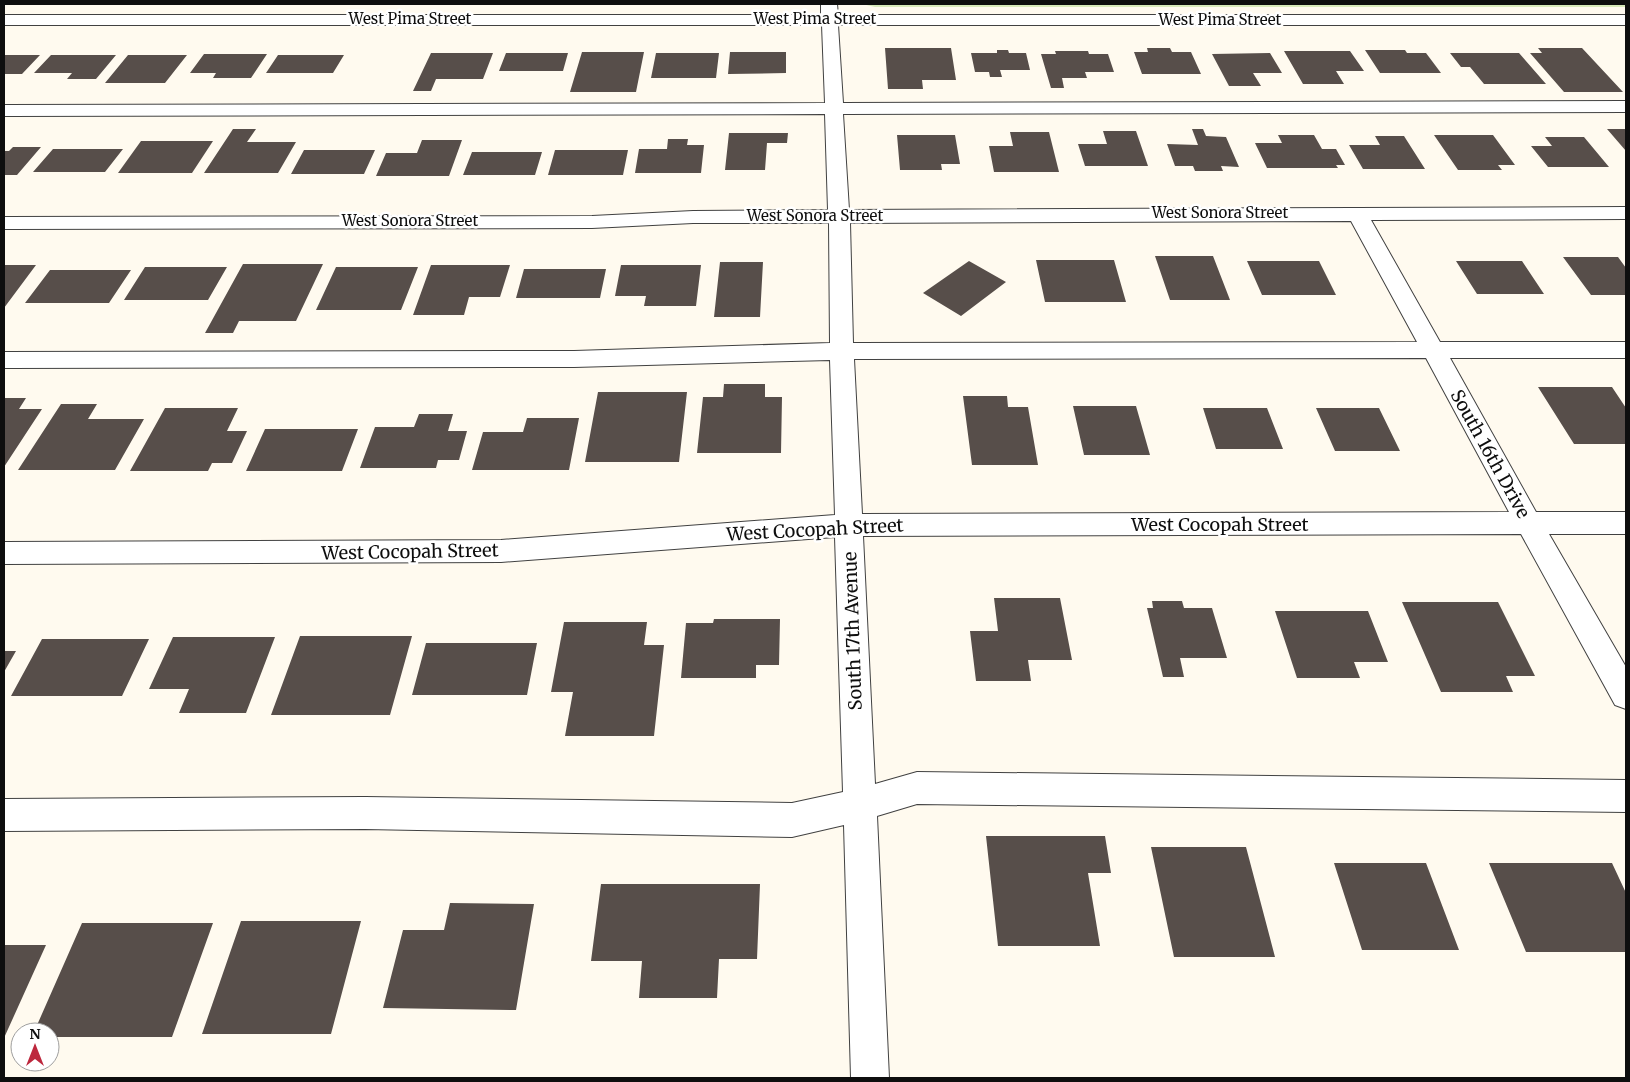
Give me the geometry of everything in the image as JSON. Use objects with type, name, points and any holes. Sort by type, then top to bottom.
[{"type":"street","points":[[282,20],[292,4]]},
{"type":"street","name":"West Pima Street","points":[[4,20],[282,20],[563,12],[829,12],[1626,20]]},
{"type":"street","name":"South 17th Avenue","points":[[829,12],[839,216],[848,525],[870,1078]]},
{"type":"street","points":[[4,111],[1626,106]]},
{"type":"street","name":"South 16th Drive","points":[[1357,213],[1626,695]]},
{"type":"street","name":"West Sonora Street","points":[[4,223],[592,222],[694,217],[1626,213]]},
{"type":"street","points":[[4,360],[574,359],[842,351],[1626,350]]},
{"type":"street","name":"West Cocopah Street","points":[[4,553],[502,551],[848,525],[1626,523]]},
{"type":"street","points":[[4,815],[365,813],[792,820],[860,805],[917,788],[1626,796]]},
{"type":"green space","points":[[862,4],[1626,4],[1626,7],[875,7]]},
{"type":"building","points":[[885,48],[951,48],[956,80],[922,80],[923,89],[888,89]]},
{"type":"building","points":[[1147,48],[1170,48],[1172,52],[1191,52],[1201,74],[1142,74],[1134,52],[1148,52]]},
{"type":"building","points":[[1538,48],[1582,48],[1623,92],[1564,92],[1530,53],[1542,53]]},
{"type":"building","points":[[997,50],[1008,50],[1009,53],[1026,53],[1030,70],[1000,70],[1002,77],[990,77],[989,72],[975,72],[971,53],[997,53]]},
{"type":"building","points":[[1365,50],[1405,50],[1407,53],[1426,53],[1441,73],[1380,73]]},
{"type":"building","points":[[1055,51],[1088,51],[1089,54],[1108,54],[1114,72],[1085,72],[1087,78],[1062,78],[1064,88],[1051,88],[1041,54],[1056,54]]},
{"type":"building","points":[[1284,51],[1350,51],[1364,71],[1336,71],[1344,84],[1303,84]]},
{"type":"building","points":[[582,52],[644,52],[636,92],[570,92]]},
{"type":"building","points":[[730,52],[786,52],[786,73],[728,74]]},
{"type":"building","points":[[431,53],[493,53],[483,79],[436,79],[431,91],[413,91]]},
{"type":"building","points":[[506,53],[568,53],[563,71],[499,71]]},
{"type":"building","points":[[656,53],[719,53],[716,78],[651,78]]},
{"type":"building","points":[[1270,53],[1282,73],[1253,73],[1261,86],[1229,86],[1212,54]]},
{"type":"building","points":[[1450,53],[1519,53],[1546,84],[1484,84],[1470,67],[1461,67]]},
{"type":"building","points":[[204,54],[267,54],[251,78],[213,78],[216,73],[190,73]]},
{"type":"building","points":[[4,55],[40,55],[22,74],[4,74]]},
{"type":"building","points":[[51,55],[116,55],[96,79],[67,79],[72,73],[34,73]]},
{"type":"building","points":[[128,55],[187,55],[165,83],[105,83]]},
{"type":"building","points":[[278,55],[344,55],[333,73],[266,73]]},
{"type":"building","points":[[233,129],[256,129],[247,142],[296,142],[278,173],[204,173]]},
{"type":"building","points":[[1192,129],[1203,129],[1206,136],[1226,137],[1239,167],[1221,166],[1223,171],[1195,171],[1193,166],[1175,166],[1167,144],[1198,145]]},
{"type":"building","points":[[1607,129],[1626,129],[1626,151]]},
{"type":"building","points":[[1103,131],[1136,131],[1148,166],[1085,166],[1078,144],[1107,144]]},
{"type":"building","points":[[1010,132],[1049,132],[1059,172],[994,172],[989,146],[1013,146]]},
{"type":"building","points":[[729,133],[788,133],[787,143],[767,143],[765,170],[725,170]]},
{"type":"building","points":[[897,135],[955,135],[960,164],[941,164],[942,170],[900,170]]},
{"type":"building","points":[[1278,135],[1314,135],[1322,149],[1336,149],[1345,165],[1336,165],[1338,168],[1267,168],[1255,143],[1282,143]]},
{"type":"building","points":[[1434,135],[1493,135],[1515,165],[1498,165],[1502,170],[1458,170]]},
{"type":"building","points":[[1375,136],[1404,136],[1425,169],[1363,169],[1349,145],[1380,145]]},
{"type":"building","points":[[1545,137],[1584,137],[1609,167],[1548,167],[1531,146],[1552,146]]},
{"type":"building","points":[[668,139],[688,139],[687,145],[704,145],[701,173],[635,173],[639,149],[667,149]]},
{"type":"building","points":[[422,140],[462,140],[449,176],[376,176],[386,153],[417,153]]},
{"type":"building","points":[[141,141],[213,141],[192,173],[118,173]]},
{"type":"building","points":[[13,147],[41,147],[17,175],[4,175],[4,151],[9,151]]},
{"type":"building","points":[[53,149],[123,149],[105,172],[33,172]]},
{"type":"building","points":[[304,150],[375,150],[364,174],[291,174]]},
{"type":"building","points":[[555,150],[628,150],[623,175],[548,175]]},
{"type":"building","points":[[472,152],[542,152],[535,175],[463,175]]},
{"type":"building","points":[[1155,256],[1213,256],[1230,300],[1170,300]]},
{"type":"building","points":[[1563,257],[1618,257],[1626,268],[1626,295],[1591,295]]},
{"type":"building","points":[[1036,260],[1114,260],[1126,302],[1045,302]]},
{"type":"building","points":[[969,261],[1006,282],[961,316],[923,293]]},
{"type":"building","points":[[1247,261],[1319,261],[1336,295],[1262,295]]},
{"type":"building","points":[[1456,261],[1522,261],[1544,294],[1477,294]]},
{"type":"building","points":[[720,262],[763,262],[760,317],[714,317]]},
{"type":"building","points":[[243,264],[323,264],[296,321],[239,321],[233,333],[205,333]]},
{"type":"building","points":[[4,265],[36,265],[4,308]]},
{"type":"building","points":[[431,265],[510,265],[500,297],[469,297],[464,315],[413,315]]},
{"type":"building","points":[[621,265],[701,265],[696,306],[644,306],[646,296],[615,296]]},
{"type":"building","points":[[145,267],[227,267],[208,300],[124,300]]},
{"type":"building","points":[[336,267],[418,267],[401,310],[316,310]]},
{"type":"building","points":[[524,269],[606,269],[600,298],[516,298]]},
{"type":"building","points":[[50,270],[131,270],[109,303],[25,303]]},
{"type":"building","points":[[724,384],[765,384],[765,397],[782,397],[781,453],[697,453],[703,397],[723,397]]},
{"type":"building","points":[[1538,387],[1612,387],[1626,408],[1626,444],[1574,444]]},
{"type":"building","points":[[598,392],[687,392],[679,462],[585,462]]},
{"type":"building","points":[[963,396],[1007,396],[1008,407],[1028,407],[1038,465],[972,465]]},
{"type":"building","points":[[4,398],[26,398],[19,409],[42,409],[4,467]]},
{"type":"building","points":[[61,404],[97,404],[88,419],[144,419],[115,470],[18,470]]},
{"type":"building","points":[[1073,406],[1136,406],[1150,455],[1084,455]]},
{"type":"building","points":[[165,408],[238,408],[227,431],[247,431],[232,463],[212,463],[208,471],[130,471]]},
{"type":"building","points":[[1203,408],[1267,408],[1283,449],[1216,449]]},
{"type":"building","points":[[1316,408],[1379,408],[1400,451],[1335,451]]},
{"type":"building","points":[[419,414],[453,414],[448,431],[467,431],[459,460],[438,460],[436,468],[360,468],[375,427],[414,427]]},
{"type":"building","points":[[527,418],[579,418],[569,470],[472,470],[483,432],[523,432]]},
{"type":"building","points":[[265,429],[358,429],[342,471],[246,471]]},
{"type":"building","points":[[994,598],[1060,598],[1072,660],[1028,660],[1031,681],[976,681],[970,631],[998,631]]},
{"type":"building","points":[[1152,601],[1182,601],[1184,608],[1212,608],[1227,658],[1180,658],[1184,677],[1163,677],[1147,608],[1153,608]]},
{"type":"building","points":[[1402,602],[1498,602],[1535,676],[1506,676],[1513,692],[1441,692]]},
{"type":"building","points":[[1275,611],[1368,611],[1388,662],[1354,662],[1360,678],[1297,678]]},
{"type":"building","points":[[714,619],[780,619],[779,665],[756,665],[756,678],[681,678],[686,623],[713,623]]},
{"type":"building","points":[[564,622],[647,622],[644,645],[664,645],[654,736],[565,736],[573,692],[551,692]]},
{"type":"building","points":[[300,636],[412,636],[390,715],[271,715]]},
{"type":"building","points":[[173,637],[275,637],[246,713],[179,713],[189,689],[149,689]]},
{"type":"building","points":[[42,639],[149,639],[122,696],[11,696]]},
{"type":"building","points":[[426,643],[537,643],[527,695],[412,695]]},
{"type":"building","points":[[4,651],[16,651],[4,672]]},
{"type":"building","points":[[986,836],[1105,836],[1111,873],[1088,873],[1100,946],[998,946]]},
{"type":"building","points":[[1151,847],[1246,847],[1275,957],[1174,957]]},
{"type":"building","points":[[1334,863],[1426,863],[1459,950],[1362,950]]},
{"type":"building","points":[[1489,863],[1612,863],[1626,893],[1626,952],[1526,952]]},
{"type":"building","points":[[601,884],[760,884],[757,959],[719,959],[717,998],[639,998],[642,961],[591,961]]},
{"type":"building","points":[[450,903],[534,904],[516,1010],[383,1008],[403,930],[444,930]]},
{"type":"building","points":[[241,921],[361,921],[331,1034],[202,1034]]},
{"type":"building","points":[[82,923],[213,923],[172,1037],[60,1037],[60,1022],[38,1022]]},
{"type":"building","points":[[4,945],[46,945],[10,1022],[4,1038]]}]
